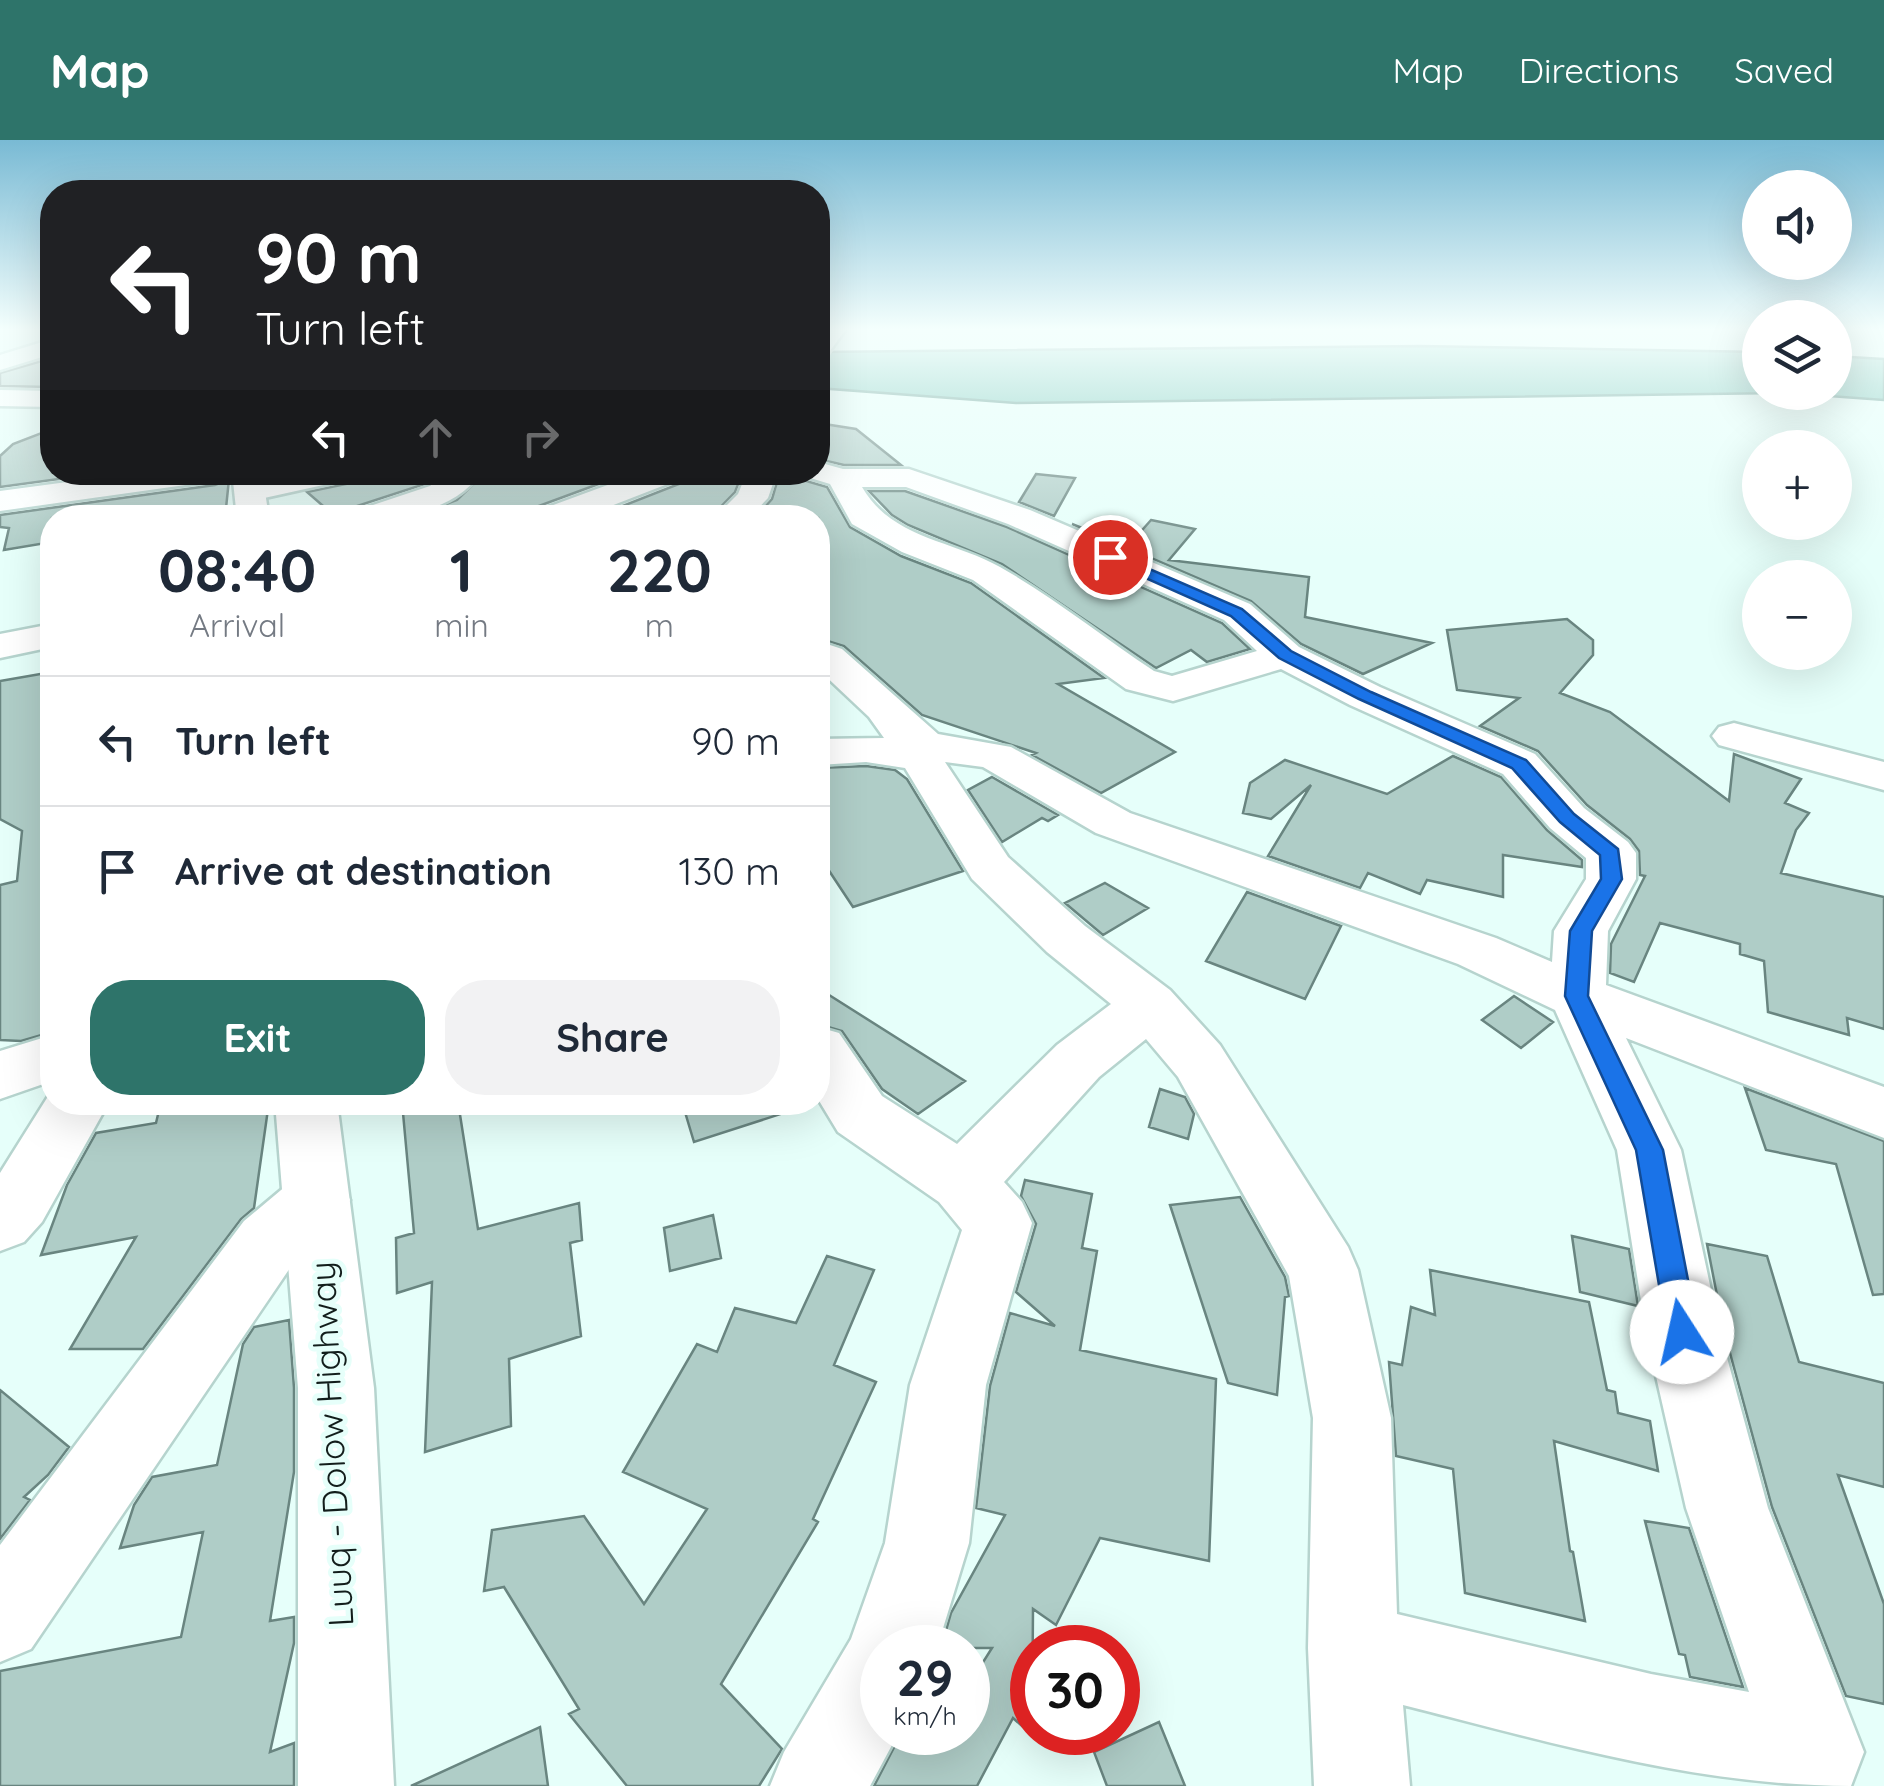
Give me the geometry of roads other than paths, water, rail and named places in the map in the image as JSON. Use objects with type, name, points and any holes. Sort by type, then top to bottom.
[{"type":"street","points":[[830,474],[909,478],[1019,517],[1237,612],[1285,654],[1365,696],[1519,764],[1567,818],[1610,853],[1612,879],[1581,931],[1576,996],[1649,1150],[1682,1332],[1727,1508],[1817,1752],[1651,1721],[1353,1648]]},
{"type":"street","points":[[830,474],[863,517],[914,545],[985,573],[1140,680],[1173,690],[1285,654]]},
{"type":"street","points":[[0,501],[118,485]]},
{"type":"street","points":[[250,494],[288,485]]},
{"type":"street","points":[[404,505],[450,485]]},
{"type":"street","points":[[574,505],[613,485]]},
{"type":"street","points":[[0,646],[40,638]]},
{"type":"street","points":[[830,658],[901,732],[950,800],[990,868],[1066,939],[1150,1005],[1199,1061],[1323,1270],[1352,1418],[1353,1648],[1362,1786]]},
{"type":"street","points":[[830,751],[866,749],[901,732]]},
{"type":"street","points":[[901,732],[924,745],[995,756],[1114,823],[1477,952],[1576,996],[1884,1113]]},
{"type":"street","points":[[1734,736],[1884,776]]},
{"type":"street","points":[[962,1182],[1078,1061],[1150,1005]]},
{"type":"street","points":[[0,1076],[40,1062]]},
{"type":"street","points":[[830,1068],[860,1114],[962,1182],[998,1223],[948,1385],[926,1542],[899,1625]]},
{"type":"street","points":[[0,1220],[18,1202],[70,1115]]},
{"type":"street","name":"Luuq - Dolow Highway","points":[[307,1115],[336,1388],[346,1786]]},
{"type":"street","points":[[0,1618],[268,1243],[316,1200]]},
{"type":"street","points":[[818,1786],[860,1711]]}]
